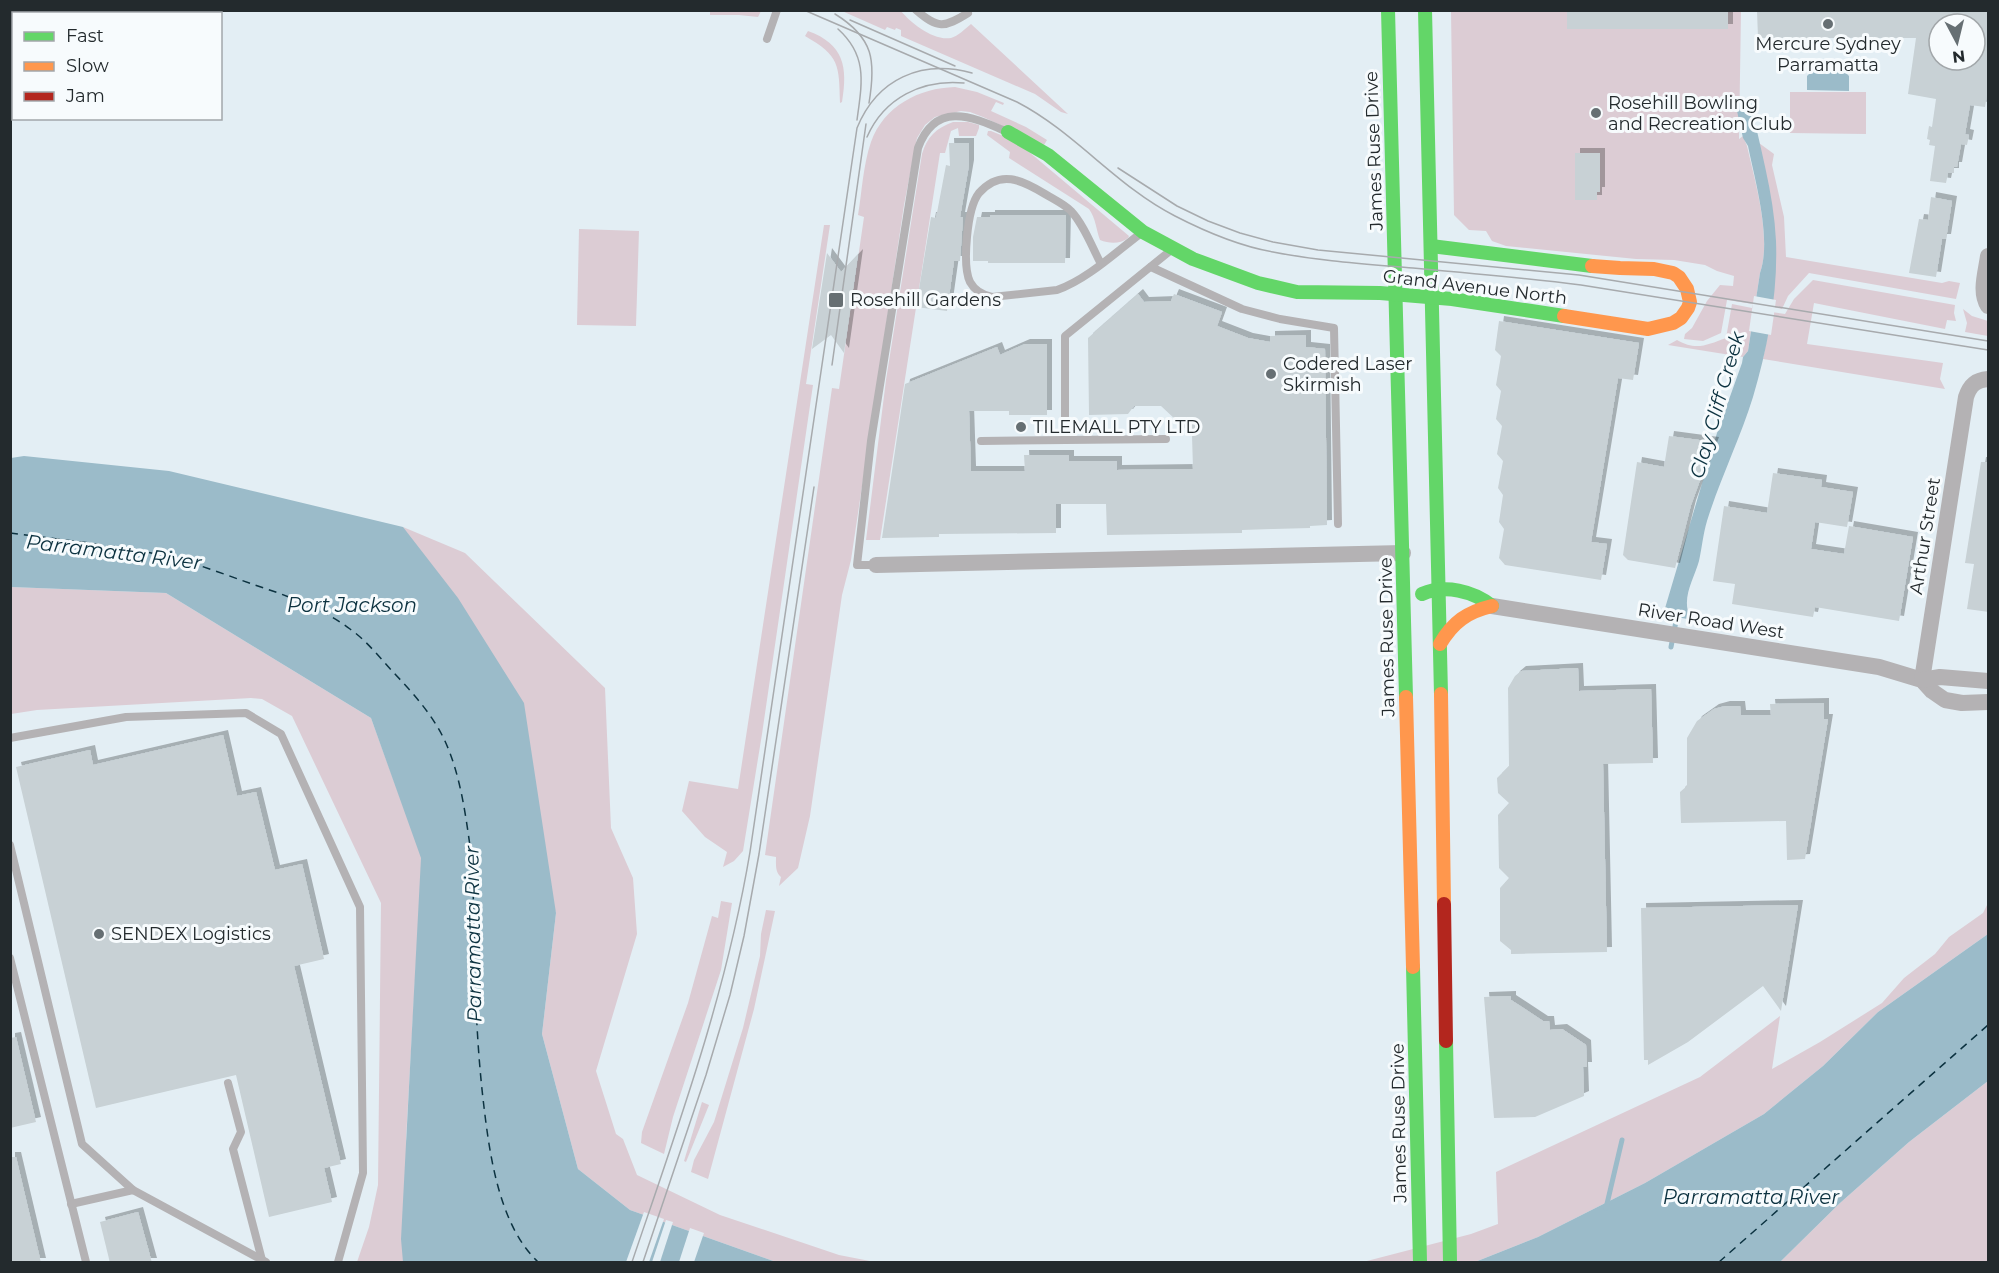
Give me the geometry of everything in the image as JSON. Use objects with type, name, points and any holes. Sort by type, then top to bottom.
[{"type":"main road","name":"James Ruse Drive","points":[[1388,10],[1420,1263]]},
{"type":"main road","points":[[1425,10],[1439,589],[1450,1263]]},
{"type":"main road","name":"Grand Avenue North","points":[[1008,132],[1048,154],[1143,232],[1173,249],[1218,269],[1278,289],[1297,292],[1396,294],[1494,304],[1648,329],[1669,326],[1680,320],[1688,311],[1690,301],[1688,290],[1681,279],[1669,271],[1617,268],[1431,246]]},
{"type":"main road","points":[[1403,610],[1421,594],[1439,589],[1474,595],[1492,606]]},
{"type":"main road","points":[[1440,644],[1454,622],[1473,610],[1492,606]]},
{"type":"street","points":[[1989,256],[1984,291],[1985,301],[1989,306]]},
{"type":"street","name":"Arthur Street","points":[[1922,680],[1966,397],[1973,384],[1989,379]]},
{"type":"street","points":[[876,565],[1403,553]]},
{"type":"street","name":"River Road West","points":[[1492,606],[1879,667],[1922,680],[1940,676],[1989,681]]},
{"type":"street","name":"River Road West","points":[[1922,680],[1945,700],[1962,703],[1989,702]]},
{"type":"lane","points":[[767,39],[777,10]]},
{"type":"lane","points":[[916,10],[935,24],[946,25],[968,13]]},
{"type":"lane","points":[[876,565],[857,565],[871,441],[918,148],[927,131],[941,120],[950,117],[969,116],[1008,132]]},
{"type":"lane","points":[[1101,264],[1071,211],[1021,180],[1007,178],[992,182],[980,192],[972,205],[966,244],[968,276],[971,284],[984,295],[1001,297],[1057,290],[1075,282],[1101,264],[1143,232]]},
{"type":"lane","points":[[1065,440],[1065,336],[1173,249]]},
{"type":"lane","points":[[1151,267],[1242,309],[1280,319],[1334,328],[1338,524]]},
{"type":"lane","points":[[981,441],[1166,439]]},
{"type":"lane","points":[[10,738],[126,717],[246,713],[281,734],[360,907],[363,1173],[338,1263]]},
{"type":"lane","points":[[10,845],[82,1144],[133,1190],[264,1262]]},
{"type":"lane","points":[[10,958],[86,1263]]},
{"type":"lane","points":[[228,1083],[241,1132],[233,1149],[264,1262]]},
{"type":"lane","points":[[71,1204],[133,1190]]},
{"type":"shaded area","points":[[710,10],[761,11],[758,17],[710,15]]},
{"type":"shaded area","points":[[842,11],[901,11],[923,30],[944,38],[956,36],[971,24],[1068,114],[1061,112],[1035,94],[901,36],[901,30],[887,27],[885,30]]},
{"type":"shaded area","name":"Rosehill Bowling and Recreation Club","points":[[1451,11],[1741,11],[1739,139],[1743,136],[1747,146],[1761,210],[1764,244],[1748,351],[1743,357],[1668,345],[1677,340],[1690,345],[1702,346],[1726,338],[1732,304],[1752,308],[1753,304],[1727,300],[1721,333],[1703,341],[1684,339],[1707,301],[1720,285],[1733,286],[1734,276],[1705,265],[1674,260],[1636,259],[1506,246],[1492,241],[1486,231],[1469,230],[1454,215]]},
{"type":"shaded area","points":[[808,31],[829,43],[841,58],[844,89],[840,103],[838,70],[835,63],[825,50],[805,36]]},
{"type":"shaded area","points":[[955,87],[977,92],[1004,103],[1003,105],[996,102],[991,111],[1026,127],[1047,140],[1044,145],[983,117],[961,111],[935,117],[925,125],[917,138],[904,205],[851,560],[842,595],[810,816],[798,868],[779,886],[781,877],[777,871],[776,857],[765,855],[832,388],[839,389],[864,217],[858,215],[866,160],[877,129],[894,109],[916,95]]},
{"type":"shaded area","points":[[1790,92],[1866,92],[1866,134],[1790,133]]},
{"type":"shaded area","points":[[953,122],[968,122],[979,125],[979,128],[976,136],[959,136],[958,128],[951,131],[945,153],[940,153],[880,540],[866,540],[886,380],[922,154],[933,134]]},
{"type":"shaded area","points":[[988,131],[1016,141],[1129,236],[1128,238],[1115,243],[1100,240],[1095,220],[1089,209],[1009,158],[1010,152],[987,135]]},
{"type":"shaded area","points":[[1759,143],[1774,154],[1772,165],[1784,217],[1786,257],[1942,283],[1949,281],[1960,283],[1956,299],[1809,273],[1788,296],[1782,309],[1772,307],[1774,244],[1770,204]]},
{"type":"shaded area","points":[[824,225],[830,225],[806,384],[813,385],[762,734],[743,851],[734,861],[723,867],[727,852],[705,837],[682,811],[689,781],[738,789]]},
{"type":"shaded area","points":[[579,229],[639,231],[636,326],[577,325]]},
{"type":"shaded area","points":[[1813,280],[1955,305],[1956,321],[1947,320],[1945,329],[1814,303],[1807,344],[1943,363],[1940,379],[1945,389],[1763,359],[1772,312],[1785,314],[1794,299]]},
{"type":"shaded area","points":[[1963,309],[1972,316],[1988,321],[1988,336],[1965,332],[1967,323]]},
{"type":"shaded area","points":[[403,527],[465,553],[605,688],[611,828],[633,878],[637,934],[596,1071],[616,1134],[623,1139],[637,1175],[720,1215],[839,1255],[875,1262],[776,1262],[630,1210],[578,1169],[542,1034],[556,913]]},
{"type":"shaded area","points":[[11,587],[166,593],[371,718],[422,858],[406,1139],[410,1151],[409,1262],[357,1262],[369,1227],[378,1185],[381,903],[292,716],[262,699],[251,698],[37,710],[11,714]]},
{"type":"shaded area","points":[[721,901],[732,903],[721,970],[673,1117],[664,1154],[641,1143],[642,1132],[688,1003],[712,916],[718,918]]},
{"type":"shaded area","points":[[1988,903],[1988,934],[1878,1012],[1823,1066],[1764,1114],[1645,1183],[1538,1237],[1475,1262],[1363,1262],[1471,1234],[1498,1224],[1496,1172],[1700,1077],[1780,1016],[1772,1069],[1820,1042],[1882,1003],[1904,978],[1935,954],[1949,937],[1983,913]]},
{"type":"shaded area","points":[[766,910],[775,911],[754,1009],[708,1179],[691,1172],[694,1160],[714,1122],[743,1028],[760,956],[761,934]]},
{"type":"shaded area","points":[[1988,1081],[1988,1262],[1780,1262],[1840,1203],[1909,1142]]},
{"type":"shaded area","points":[[702,1102],[709,1105],[686,1162],[684,1161]]},
{"type":"water","points":[[1812,71],[1845,72],[1849,76],[1849,91],[1807,90],[1807,76]]},
{"type":"water","points":[[1750,98],[1775,223],[1774,300],[1753,397],[1706,526],[1699,561],[1689,589],[1687,603],[1690,617],[1688,619],[1663,615],[1717,433],[1743,357],[1748,351],[1763,259],[1763,227],[1758,193],[1748,146],[1743,138],[1735,102]]},
{"type":"water","name":"Port Jackson","points":[[24,456],[169,471],[403,527],[458,598],[524,703],[556,913],[542,1034],[578,1169],[630,1210],[776,1262],[403,1262],[401,1239],[421,858],[371,718],[166,593],[11,587],[11,458]]},
{"type":"water","name":"Parramatta River","points":[[1988,934],[1988,1081],[1909,1142],[1840,1203],[1780,1262],[1475,1262],[1538,1237],[1645,1183],[1764,1114],[1823,1066],[1878,1012]]},
{"type":"pier","points":[[1754,296],[1776,300],[1771,335],[1749,331]]},
{"type":"pier","points":[[644,1212],[664,1219],[649,1262],[626,1262]]},
{"type":"pier","points":[[666,1220],[673,1222],[660,1262],[652,1262]]},
{"type":"pier","points":[[690,1228],[704,1233],[694,1262],[679,1262]]},
{"type":"building","points":[[1567,10],[1728,10],[1728,29],[1567,29]]},
{"type":"building","points":[[1757,10],[1989,10],[1989,83],[1985,107],[1970,105],[1965,134],[1969,135],[1967,145],[1961,144],[1957,167],[1954,167],[1954,173],[1948,173],[1946,183],[1930,181],[1935,146],[1929,145],[1930,140],[1927,139],[1929,126],[1932,127],[1936,99],[1908,94],[1916,38],[1758,38]]},
{"type":"building","points":[[949,143],[969,143],[969,165],[960,217],[963,217],[960,261],[954,261],[947,311],[916,307],[931,217],[936,218],[946,165],[950,166]]},
{"type":"building","points":[[1575,153],[1600,153],[1600,192],[1597,192],[1597,200],[1575,200]]},
{"type":"building","points":[[1931,197],[1952,201],[1946,239],[1942,239],[1936,277],[1909,273],[1919,219],[1928,220]]},
{"type":"building","points":[[990,215],[1066,215],[1065,263],[973,261],[973,237],[977,217],[990,217]]},
{"type":"building","points":[[827,253],[841,272],[858,254],[844,353],[831,335],[812,349]]},
{"type":"building","points":[[1138,294],[1144,302],[1171,301],[1174,294],[1222,312],[1217,326],[1248,338],[1270,342],[1270,336],[1306,335],[1306,347],[1325,349],[1327,525],[1310,526],[1310,528],[1242,530],[1242,533],[1107,535],[1106,504],[1056,504],[1056,533],[939,534],[939,537],[882,538],[905,384],[997,347],[1000,355],[1025,344],[1047,344],[1047,415],[1009,415],[1009,411],[969,411],[971,471],[1025,471],[1024,455],[1069,455],[1069,461],[1117,461],[1117,470],[1193,469],[1192,435],[1161,406],[1134,406],[1128,414],[1089,415],[1088,338]]},
{"type":"building","points":[[1499,321],[1639,343],[1633,380],[1618,378],[1591,542],[1607,544],[1601,580],[1505,565],[1499,558],[1504,529],[1499,522],[1503,495],[1498,488],[1503,461],[1497,454],[1502,426],[1496,419],[1501,391],[1496,385],[1501,356],[1495,350]]},
{"type":"building","points":[[1669,436],[1714,442],[1691,505],[1675,568],[1628,560],[1623,555],[1637,462],[1664,467]]},
{"type":"building","points":[[1981,462],[1989,462],[1989,612],[1967,609],[1974,564],[1965,563]]},
{"type":"building","points":[[1773,473],[1822,480],[1821,487],[1853,492],[1847,527],[1815,522],[1811,549],[1844,554],[1849,526],[1913,537],[1899,621],[1815,607],[1813,617],[1732,604],[1735,584],[1713,581],[1724,506],[1767,513]]},
{"type":"building","points":[[1578,668],[1579,691],[1651,689],[1653,763],[1603,764],[1607,952],[1511,954],[1511,950],[1500,941],[1500,888],[1509,878],[1499,868],[1498,815],[1509,803],[1498,793],[1497,778],[1509,766],[1508,688],[1521,671]]},
{"type":"building","points":[[1824,703],[1824,719],[1828,719],[1805,859],[1787,860],[1786,821],[1681,823],[1680,792],[1687,786],[1687,738],[1697,721],[1714,709],[1725,706],[1740,706],[1741,715],[1771,715],[1770,704]]},
{"type":"building","points":[[223,735],[237,796],[256,792],[275,870],[302,864],[324,959],[294,966],[341,1164],[324,1168],[332,1202],[269,1217],[236,1075],[96,1108],[16,767],[90,750],[93,765]]},
{"type":"building","points":[[1798,905],[1781,1011],[1763,986],[1688,1042],[1648,1065],[1648,1060],[1644,1060],[1641,908]]},
{"type":"building","points":[[1511,996],[1511,1000],[1543,1021],[1549,1021],[1550,1030],[1562,1029],[1586,1045],[1587,1067],[1583,1067],[1584,1096],[1535,1117],[1494,1118],[1484,997]]},
{"type":"building","points":[[16,1037],[36,1122],[10,1128],[10,1038]]},
{"type":"building","points":[[10,1157],[16,1157],[41,1263],[10,1263]]},
{"type":"building","points":[[138,1212],[152,1263],[110,1263],[100,1222]]},
{"type":"waterway","name":"Clay Cliff Creek","points":[[1671,647],[1678,611]]},
{"type":"waterway","name":"Clay Cliff Creek","points":[[1606,1208],[1622,1140]]},
{"type":"ferry route","points":[[10,533],[166,556],[211,569],[304,603],[328,615],[362,639],[426,710],[442,735],[453,761],[461,789],[468,832],[473,879],[480,1064],[486,1127],[494,1169],[514,1230],[538,1262]]},
{"type":"ferry route","points":[[1719,1262],[1988,1025]]},
{"type":"tram line","points":[[804,10],[1017,102],[1058,128],[1114,175],[1154,204],[1199,228],[1248,246],[1325,260],[1581,285],[1988,350]]},
{"type":"tram line","points":[[835,14],[858,32],[869,52],[872,63],[869,103]]},
{"type":"tram line","points":[[850,20],[955,66]]},
{"type":"tram line","points":[[838,29],[848,39],[859,60],[861,82],[857,120]]},
{"type":"tram line","points":[[632,1262],[699,1060],[740,905],[750,852],[857,128],[876,97],[889,85],[903,77],[918,71],[935,69],[953,69],[972,73]]},
{"type":"tram line","points":[[867,137],[883,112],[906,94],[934,84],[964,83]]},
{"type":"tram line","points":[[832,365],[866,124]]},
{"type":"tram line","points":[[1118,168],[1177,206],[1208,221],[1273,242],[1318,250],[1579,275],[1988,341]]},
{"type":"tram line","points":[[643,1262],[706,1075],[730,995],[744,936],[759,854],[814,487]]},
{"type":"traffic: fast","points":[[1388,10],[1406,697]]},
{"type":"traffic: fast","points":[[1425,10],[1441,694]]},
{"type":"traffic: fast","points":[[1008,132],[1048,155],[1143,232],[1193,259],[1258,283],[1297,292],[1380,293],[1452,299],[1564,316]]},
{"type":"traffic: fast","points":[[1431,246],[1592,266]]},
{"type":"traffic: fast","points":[[1422,594],[1449,589],[1476,596],[1492,606]]},
{"type":"traffic: fast","points":[[1413,967],[1420,1262]]},
{"type":"traffic: fast","points":[[1446,1041],[1450,1262]]},
{"type":"traffic: slow","points":[[1564,316],[1648,329],[1673,323],[1681,318],[1688,308],[1690,302],[1687,289],[1679,277],[1673,273],[1654,269],[1592,266]]},
{"type":"traffic: slow","points":[[1440,644],[1462,619],[1475,611],[1492,606]]},
{"type":"traffic: slow","points":[[1441,694],[1444,904]]},
{"type":"traffic: slow","points":[[1406,697],[1413,967]]},
{"type":"traffic: jam","points":[[1444,904],[1446,1041]]},
{"type":"place","name":"Mercure Sydney Parramatta","points":[[1828,24]]},
{"type":"place","name":"Rosehill Bowling and Recreation Club","points":[[1596,113]]},
{"type":"place","name":"Rosehill Gardens","points":[[836,300]]},
{"type":"place","name":"Codered Laser Skirmish","points":[[1271,374]]},
{"type":"place","name":"TILEMALL PTY LTD","points":[[1021,427]]},
{"type":"place","name":"SENDEX Logistics","points":[[99,934]]}]
